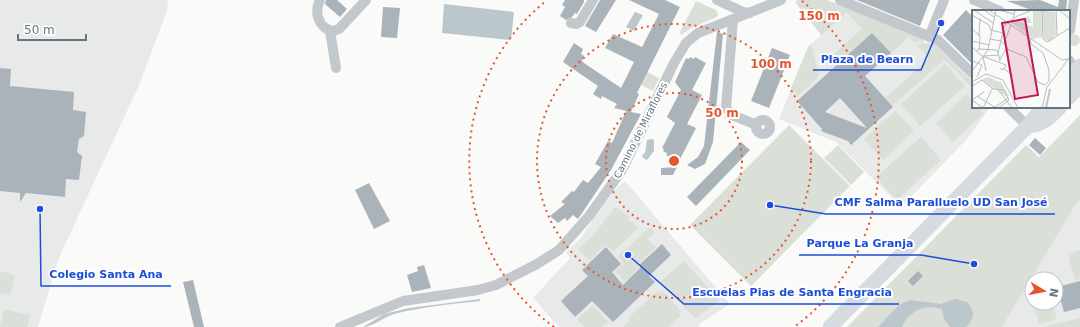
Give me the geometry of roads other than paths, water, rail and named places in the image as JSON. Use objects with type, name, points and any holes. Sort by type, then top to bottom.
[{"type":"main road","points":[[1070,96],[1080,86]]},
{"type":"main road","points":[[830,327],[1028,126],[1042,108]]},
{"type":"main road","points":[[1028,126],[1040,124],[1059,108]]},
{"type":"street","points":[[320,0],[317,13],[318,18],[323,26],[330,31],[336,31],[341,28],[366,0]]},
{"type":"street","points":[[571,23],[576,24],[580,22],[593,0]]},
{"type":"street","name":"Camino de Miraflores","points":[[340,327],[402,301],[478,290],[496,285],[537,264],[559,250],[590,216],[624,167],[674,63],[686,43],[698,33],[781,0]]},
{"type":"street","points":[[840,0],[938,40],[972,73]]},
{"type":"street","points":[[929,37],[944,0]]},
{"type":"street","points":[[974,0],[998,10]]},
{"type":"street","points":[[1070,30],[1074,0]]},
{"type":"street","points":[[721,2],[750,13]]},
{"type":"street","points":[[721,2],[727,12],[722,23]]},
{"type":"street","points":[[734,19],[726,108],[732,115],[757,125]]},
{"type":"street","points":[[330,31],[336,68]]},
{"type":"street","points":[[1009,108],[1028,126]]},
{"type":"place","name":"Plaza de Bearn","points":[[941,23]]},
{"type":"place","name":"CMF Salma Paralluelo UD San José","points":[[770,205]]},
{"type":"place","name":"Colegio Santa Ana","points":[[40,209]]},
{"type":"place","name":"Escuelas Pias de Santa Engracia","points":[[628,255]]},
{"type":"place","name":"Parque La Granja","points":[[974,264]]}]
